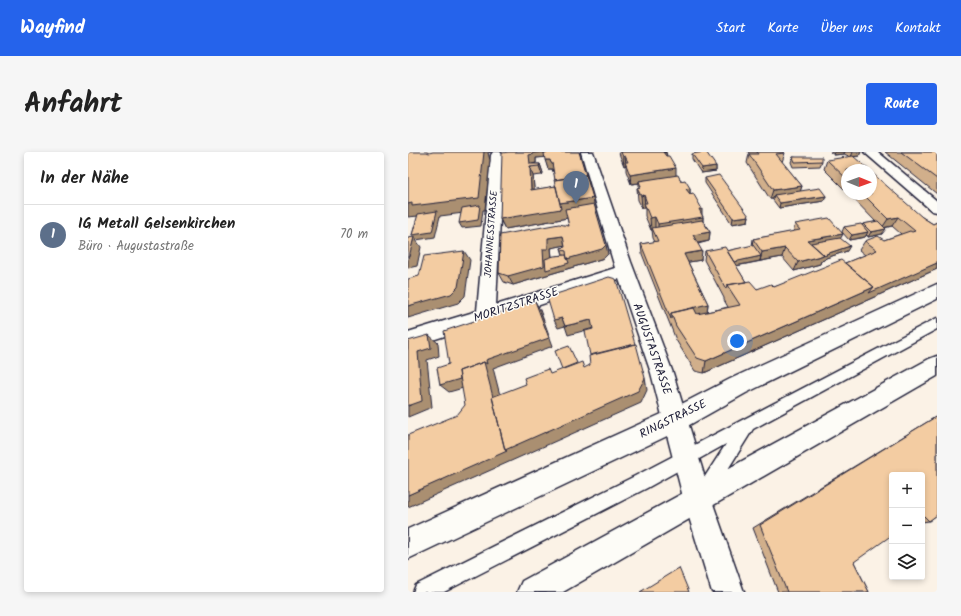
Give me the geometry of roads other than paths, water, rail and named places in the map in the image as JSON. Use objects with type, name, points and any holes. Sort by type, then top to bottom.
[{"type":"street","name":"AUGUSTASTRASSE","points":[[587,152],[625,270],[662,372],[698,501],[728,592]]},
{"type":"street","points":[[870,152],[937,208]]},
{"type":"street","name":"JOHANNESSTRASSE","points":[[486,314],[496,155]]},
{"type":"street","name":"MORITZSTRASSE","points":[[408,340],[625,270]]},
{"type":"street","name":"RINGSTRASSE","points":[[408,544],[675,420],[738,386],[937,291]]},
{"type":"street","points":[[533,592],[698,501],[937,365]]},
{"type":"lane","points":[[423,592],[641,482],[937,323]]},
{"type":"lane","points":[[698,501],[748,424]]},
{"type":"place","name":"IG Metall Gelsenkirchen","points":[[576,204]]}]
